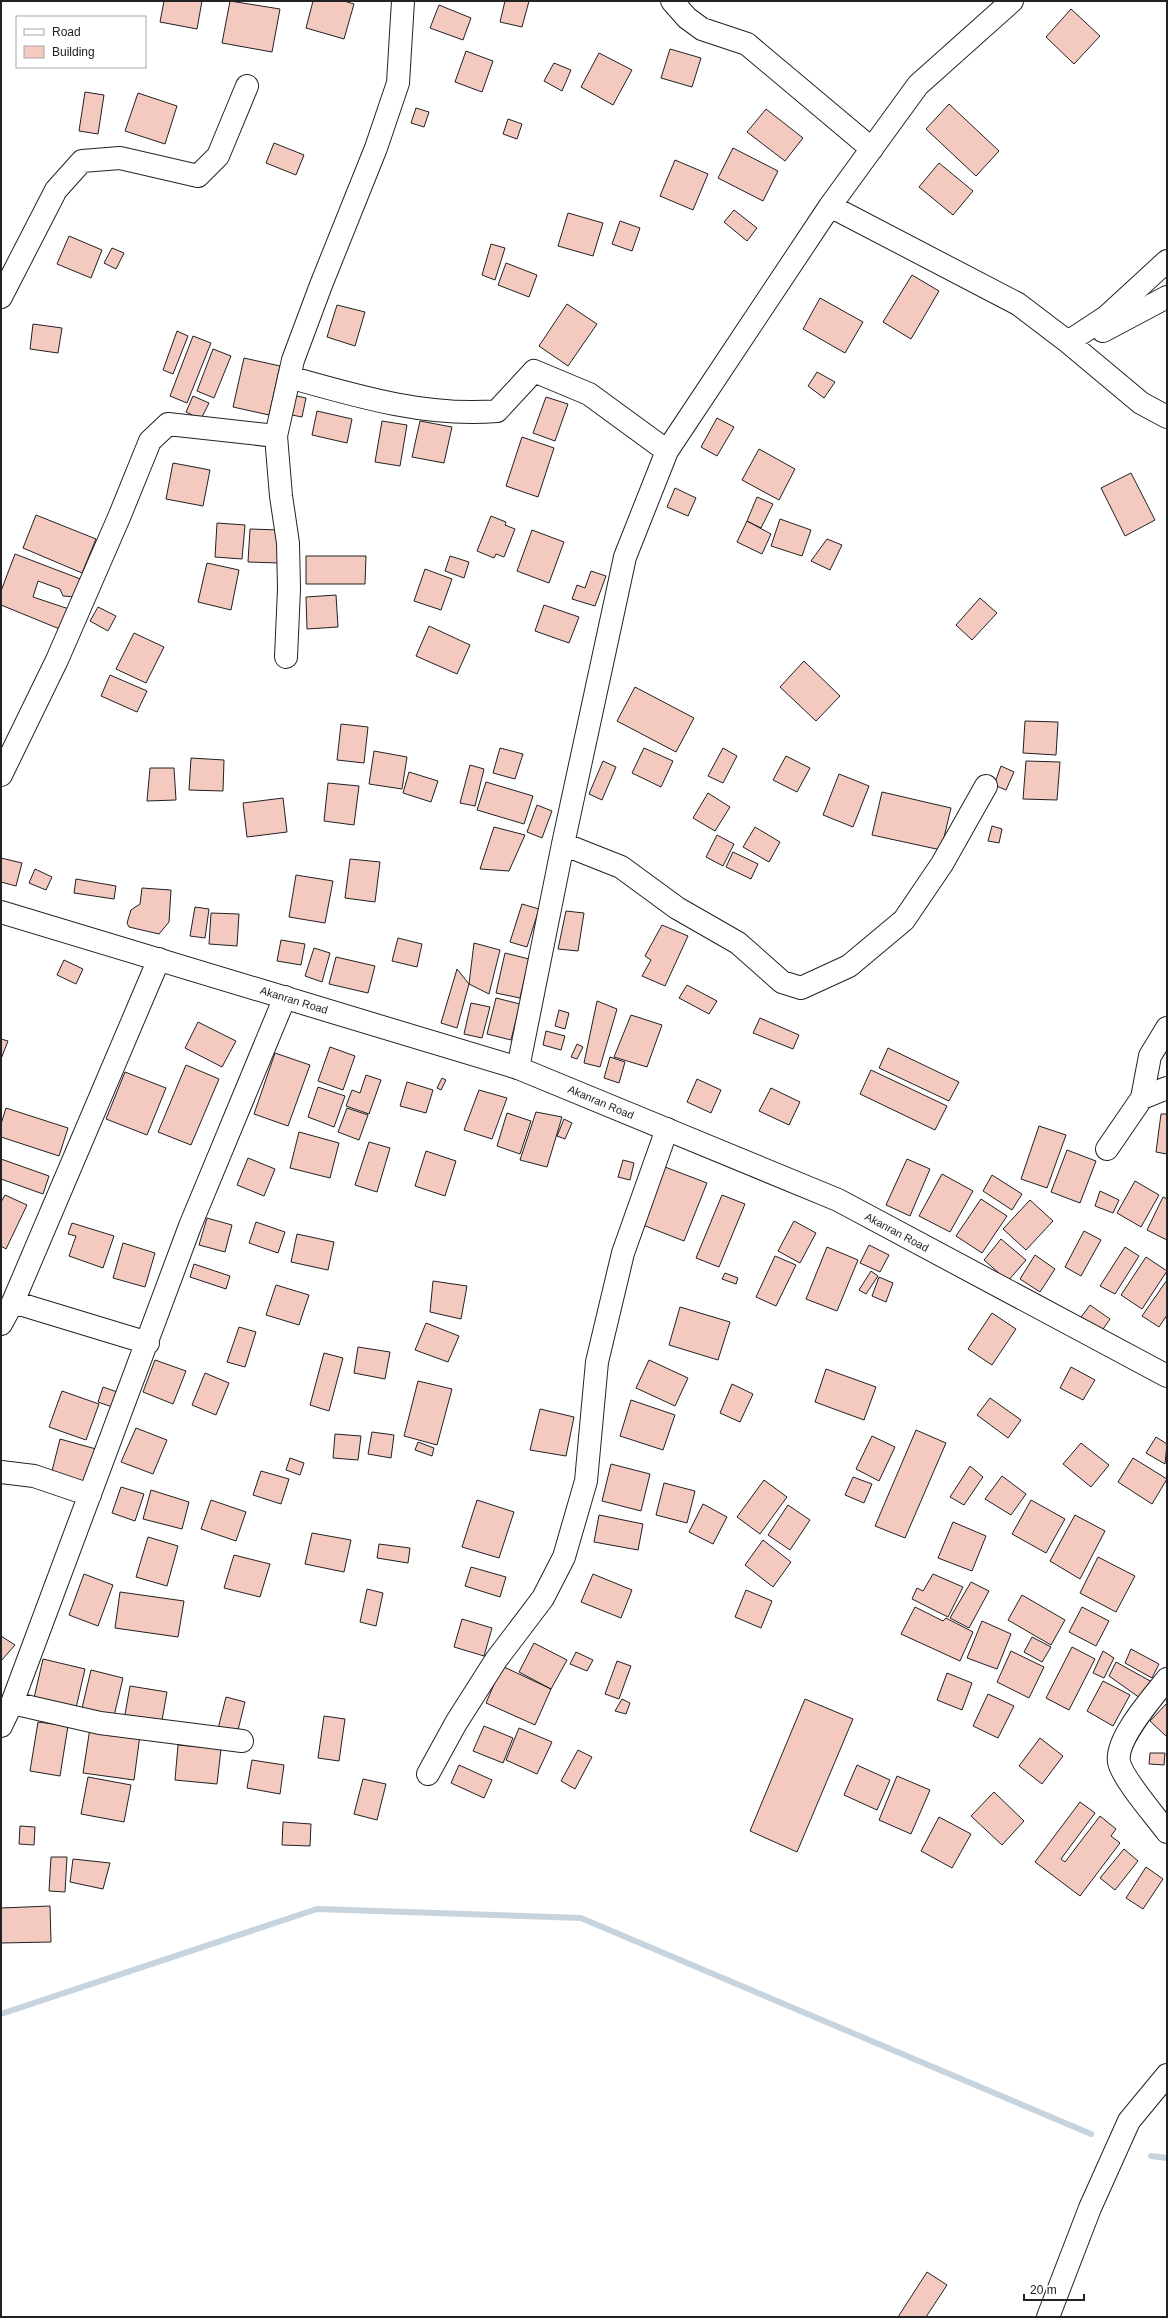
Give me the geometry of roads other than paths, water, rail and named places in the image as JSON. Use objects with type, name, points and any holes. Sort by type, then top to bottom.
[{"type":"street","points":[[286,657],[289,589],[288,543],[281,496],[276,436],[289,377],[321,285],[376,148],[398,83],[403,1]]},
{"type":"street","points":[[672,1],[687,18],[702,29],[747,44],[872,149]]},
{"type":"street","points":[[518,1068],[563,844],[625,557],[667,451],[830,206],[918,85],[1012,1]]},
{"type":"street","points":[[1,297],[56,190],[82,161],[120,158],[198,176],[218,156],[247,86]]},
{"type":"street","points":[[830,206],[1018,304],[1071,345],[1141,403],[1167,417]]},
{"type":"street","points":[[1071,345],[1106,317],[1167,261]]},
{"type":"street","points":[[1071,345],[1167,297]]},
{"type":"street","points":[[289,377],[373,401],[472,413],[496,411],[534,371],[589,394],[667,451]]},
{"type":"street","points":[[1,775],[56,660],[120,515],[150,441],[168,424],[276,436]]},
{"type":"street","points":[[563,844],[622,867],[677,908],[738,943],[782,982],[801,988],[849,966],[904,920],[942,864],[986,786]]},
{"type":"street","name":"Akanran Road","points":[[1,912],[518,1068],[838,1200],[1167,1376]]},
{"type":"street","points":[[1,1324],[13,1302],[159,959]]},
{"type":"street","points":[[1,1726],[12,1703],[148,1343],[190,1226],[285,997]]},
{"type":"street","points":[[1107,1149],[1142,1098],[1150,1056],[1167,1028]]},
{"type":"street","points":[[1142,1098],[1167,1088]]},
{"type":"street","points":[[428,1774],[456,1723],[496,1660],[543,1598],[564,1557],[586,1481],[597,1362],[623,1253],[667,1129]]},
{"type":"street","points":[[13,1302],[148,1343]]},
{"type":"street","points":[[1,1472],[34,1476],[90,1495]]},
{"type":"street","points":[[1167,1679],[1119,1748],[1119,1762],[1125,1774],[1167,1832]]},
{"type":"street","points":[[12,1703],[100,1723],[242,1741]]},
{"type":"street","points":[[1048,2317],[1090,2208],[1129,2121],[1167,2075]]},
{"type":"waterway","points":[[1,2014],[317,1909],[581,1918],[1091,2134]]},
{"type":"waterway","points":[[1151,2156],[1167,2158]]}]
